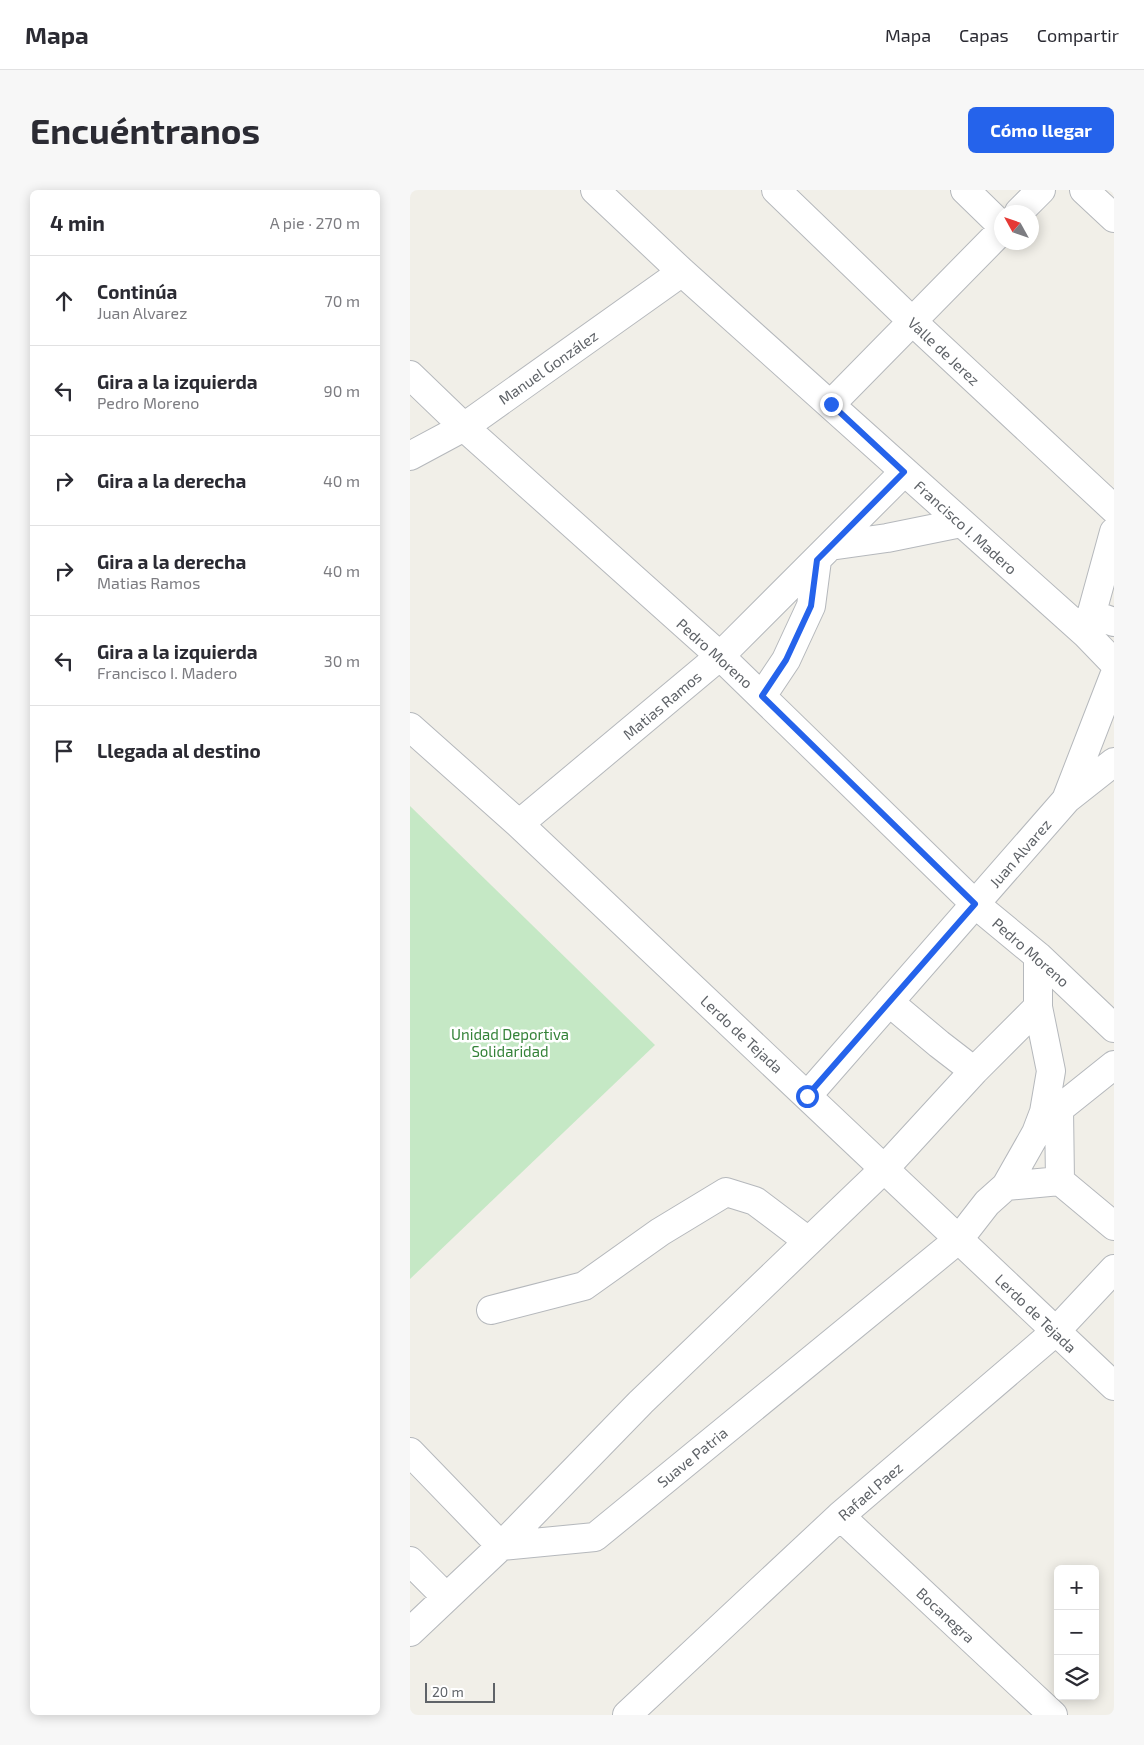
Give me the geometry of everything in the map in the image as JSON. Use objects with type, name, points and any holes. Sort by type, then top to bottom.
[{"type":"street","name":"Francisco I. Madero","points":[[595,190],[682,272],[831,404],[961,523],[1097,623],[1114,663]]},
{"type":"street","name":"Valle de Jerez","points":[[776,190],[912,321],[1114,509]]},
{"type":"street","points":[[965,190],[994,218]]},
{"type":"street","points":[[1026,205],[1041,190]]},
{"type":"street","points":[[1084,190],[1114,218]]},
{"type":"street","points":[[831,404],[994,238]]},
{"type":"street","name":"Manuel González","points":[[410,456],[464,427],[682,272]]},
{"type":"street","name":"Pedro Moreno","points":[[410,375],[464,427],[720,656],[975,904],[1038,956],[1114,1028]]},
{"type":"street","name":"Matias Ramos","points":[[519,824],[720,656],[904,472]]},
{"type":"street","points":[[762,696],[786,660],[811,606],[823,553],[961,523]]},
{"type":"street","points":[[1097,623],[1114,532]]},
{"type":"street","name":"Juan Alvarez","points":[[807,1096],[1066,800],[1114,676]]},
{"type":"street","name":"Lerdo de Tejada","points":[[410,727],[519,824],[1114,1386]]},
{"type":"street","points":[[1066,800],[1114,762]]},
{"type":"street","points":[[1038,956],[1038,1007],[1051,1071],[1052,1111],[1060,1181],[1114,1226]]},
{"type":"street","points":[[889,1002],[974,1071]]},
{"type":"street","points":[[410,1632],[501,1546],[640,1402],[884,1168],[974,1071],[1038,1007]]},
{"type":"street","points":[[1052,1111],[1114,1065]]},
{"type":"street","name":"Suave Patria","points":[[501,1546],[595,1537],[959,1239],[987,1203],[1006,1186],[1036,1133],[1052,1111]]},
{"type":"street","points":[[1006,1186],[1060,1181]]},
{"type":"street","points":[[491,1310],[584,1286],[660,1232],[726,1192],[755,1201],[808,1241]]},
{"type":"street","name":"Rafael Paez","points":[[642,1710],[840,1516],[1055,1332],[1114,1269]]},
{"type":"street","points":[[410,1452],[501,1546]]},
{"type":"street","name":"Bocanegra","points":[[840,1516],[1052,1715]]},
{"type":"street","points":[[410,1561],[446,1597]]},
{"type":"green space","name":"Unidad Deportiva Solidaridad","points":[[410,806],[655,1045],[410,1279]]},
{"type":"route","points":[[807,1096],[975,904],[762,696],[786,660],[811,606],[817,560],[904,472],[831,404]]}]
